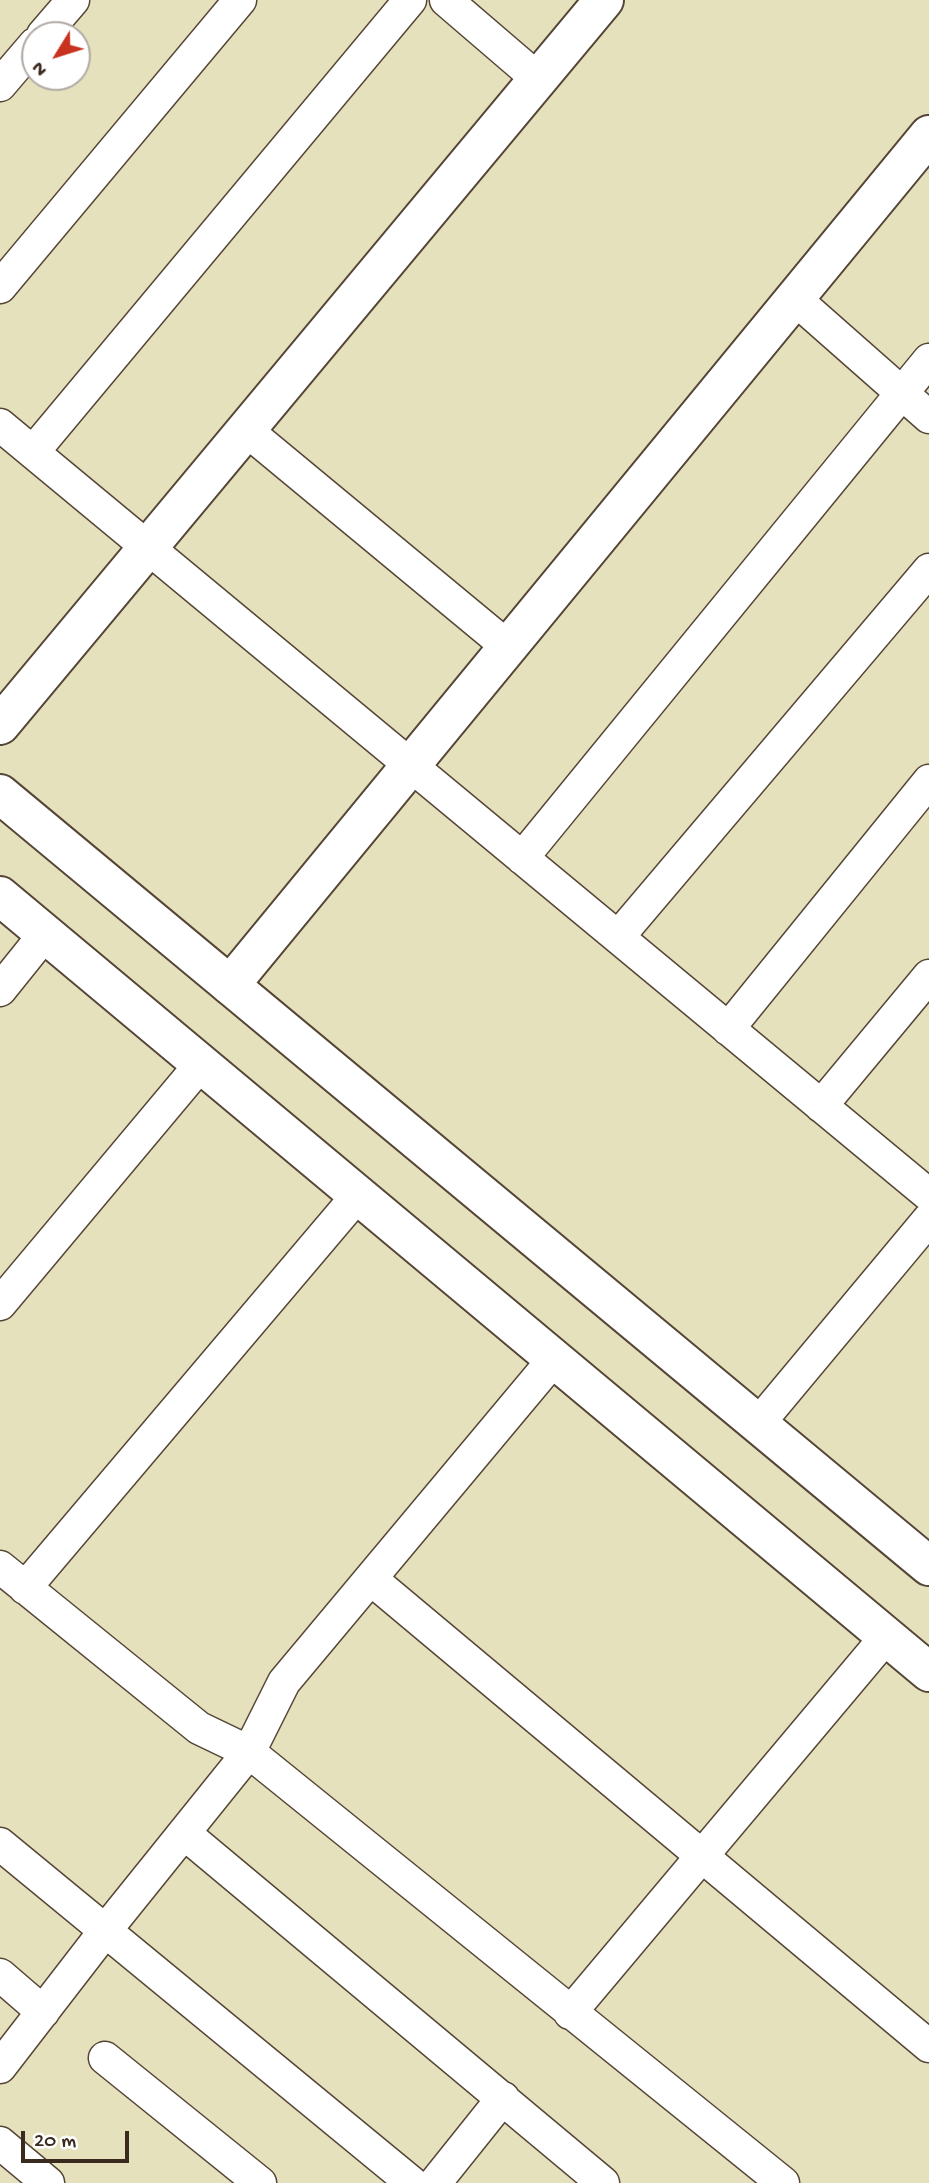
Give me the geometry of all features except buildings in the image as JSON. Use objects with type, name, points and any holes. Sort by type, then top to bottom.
[{"type":"main road","points":[[0,725],[604,0]]},
{"type":"main road","points":[[230,985],[929,135]]},
{"type":"main road","points":[[0,794],[929,1566]]},
{"type":"main road","points":[[0,896],[929,1672]]},
{"type":"street","points":[[55,21],[73,0]]},
{"type":"street","points":[[0,287],[240,0]]},
{"type":"street","points":[[33,453],[410,0]]},
{"type":"street","points":[[446,0],[538,79]]},
{"type":"street","points":[[0,85],[21,60]]},
{"type":"street","points":[[794,298],[929,417]]},
{"type":"street","points":[[522,858],[929,360]]},
{"type":"street","points":[[0,425],[821,1106],[924,1181]]},
{"type":"street","points":[[246,430],[508,647]]},
{"type":"street","points":[[618,937],[929,570]]},
{"type":"street","points":[[729,1029],[929,781]]},
{"type":"street","points":[[0,990],[45,934]]},
{"type":"street","points":[[821,1106],[929,976]]},
{"type":"street","points":[[0,1304],[201,1064]]},
{"type":"street","points":[[25,1588],[358,1195]]},
{"type":"street","points":[[758,1424],[929,1219]]},
{"type":"street","points":[[0,2067],[249,1752],[284,1682],[554,1359]]},
{"type":"street","points":[[0,1567],[199,1728],[249,1752],[783,2183]]},
{"type":"street","points":[[371,1579],[929,2046]]},
{"type":"street","points":[[570,2012],[886,1637]]},
{"type":"street","points":[[184,1833],[603,2183]]},
{"type":"street","points":[[0,1843],[412,2183]]},
{"type":"street","points":[[0,1975],[43,2012]]},
{"type":"street","points":[[105,2058],[260,2183]]},
{"type":"street","points":[[435,2183],[503,2098]]},
{"type":"street","points":[[0,2144],[48,2183]]}]
